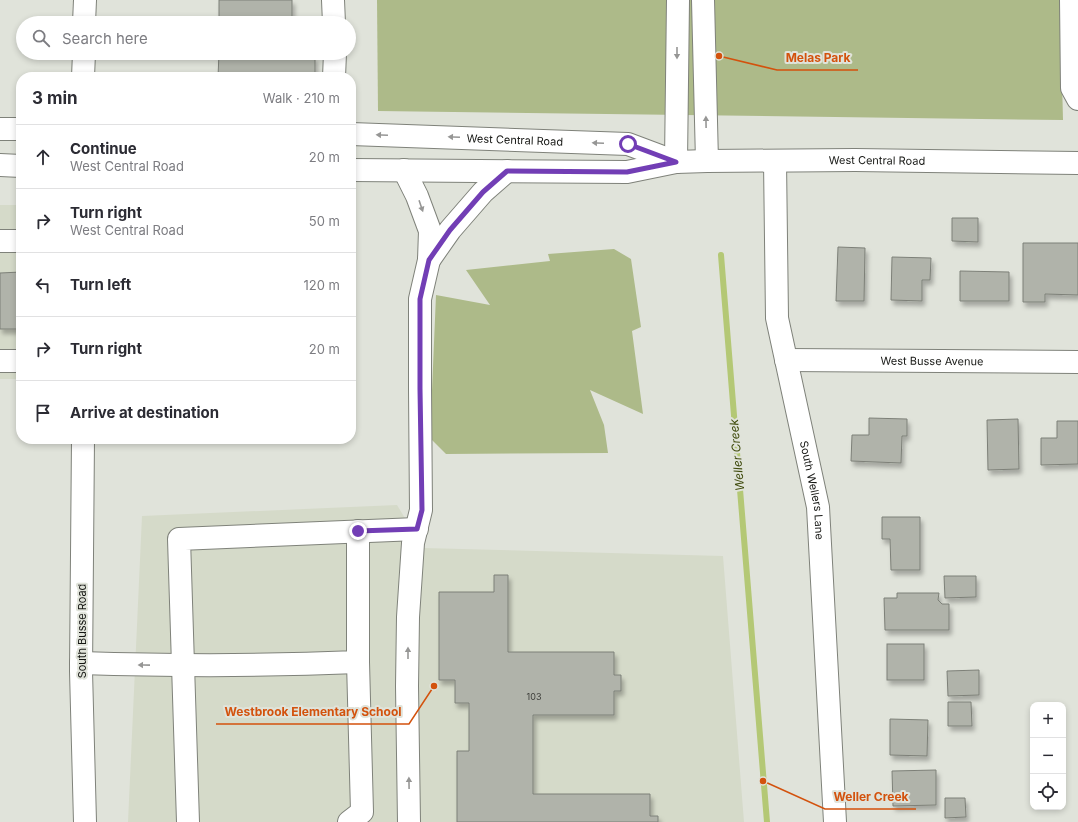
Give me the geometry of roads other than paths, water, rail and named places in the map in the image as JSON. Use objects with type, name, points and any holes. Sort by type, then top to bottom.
[{"type":"main road","points":[[84,0],[84,16]]},
{"type":"main road","points":[[333,0],[334,16]]},
{"type":"main road","points":[[676,162],[678,0]]},
{"type":"main road","points":[[703,0],[707,161]]},
{"type":"main road","points":[[1071,0],[1072,88],[1078,99]]},
{"type":"main road","points":[[83,72],[84,60]]},
{"type":"main road","points":[[334,72],[335,60]]},
{"type":"main road","points":[[0,129],[16,129]]},
{"type":"main road","name":"West Central Road","points":[[356,134],[628,144],[676,162]]},
{"type":"main road","name":"West Central Road","points":[[356,170],[627,172],[676,162],[707,161],[855,160],[1078,163]]},
{"type":"main road","name":"South Wellers Lane","points":[[774,161],[777,318],[818,507],[835,822]]},
{"type":"main road","points":[[0,165],[16,166]]},
{"type":"main road","points":[[404,170],[417,196],[430,231],[429,260],[420,299],[422,510],[415,536],[408,617],[407,686],[409,822]]},
{"type":"main road","points":[[429,260],[450,230],[483,192],[507,171]]},
{"type":"main road","points":[[0,241],[16,241]]},
{"type":"main road","points":[[0,360],[16,361]]},
{"type":"main road","name":"West Busse Avenue","points":[[786,360],[1078,362]]},
{"type":"main road","name":"South Busse Road","points":[[83,444],[82,663],[85,822]]},
{"type":"main road","points":[[188,822],[179,538],[358,531],[415,536]]},
{"type":"main road","points":[[349,822],[362,812],[358,662],[358,531]]},
{"type":"main road","points":[[82,663],[183,665],[358,662]]},
{"type":"waterway","name":"Weller Creek","points":[[721,255],[767,822]]},
{"type":"place","name":"Melas Park","points":[[719,56]]},
{"type":"place","name":"Westbrook Elementary School","points":[[434,686]]},
{"type":"place","name":"Weller Creek","points":[[763,781]]}]
